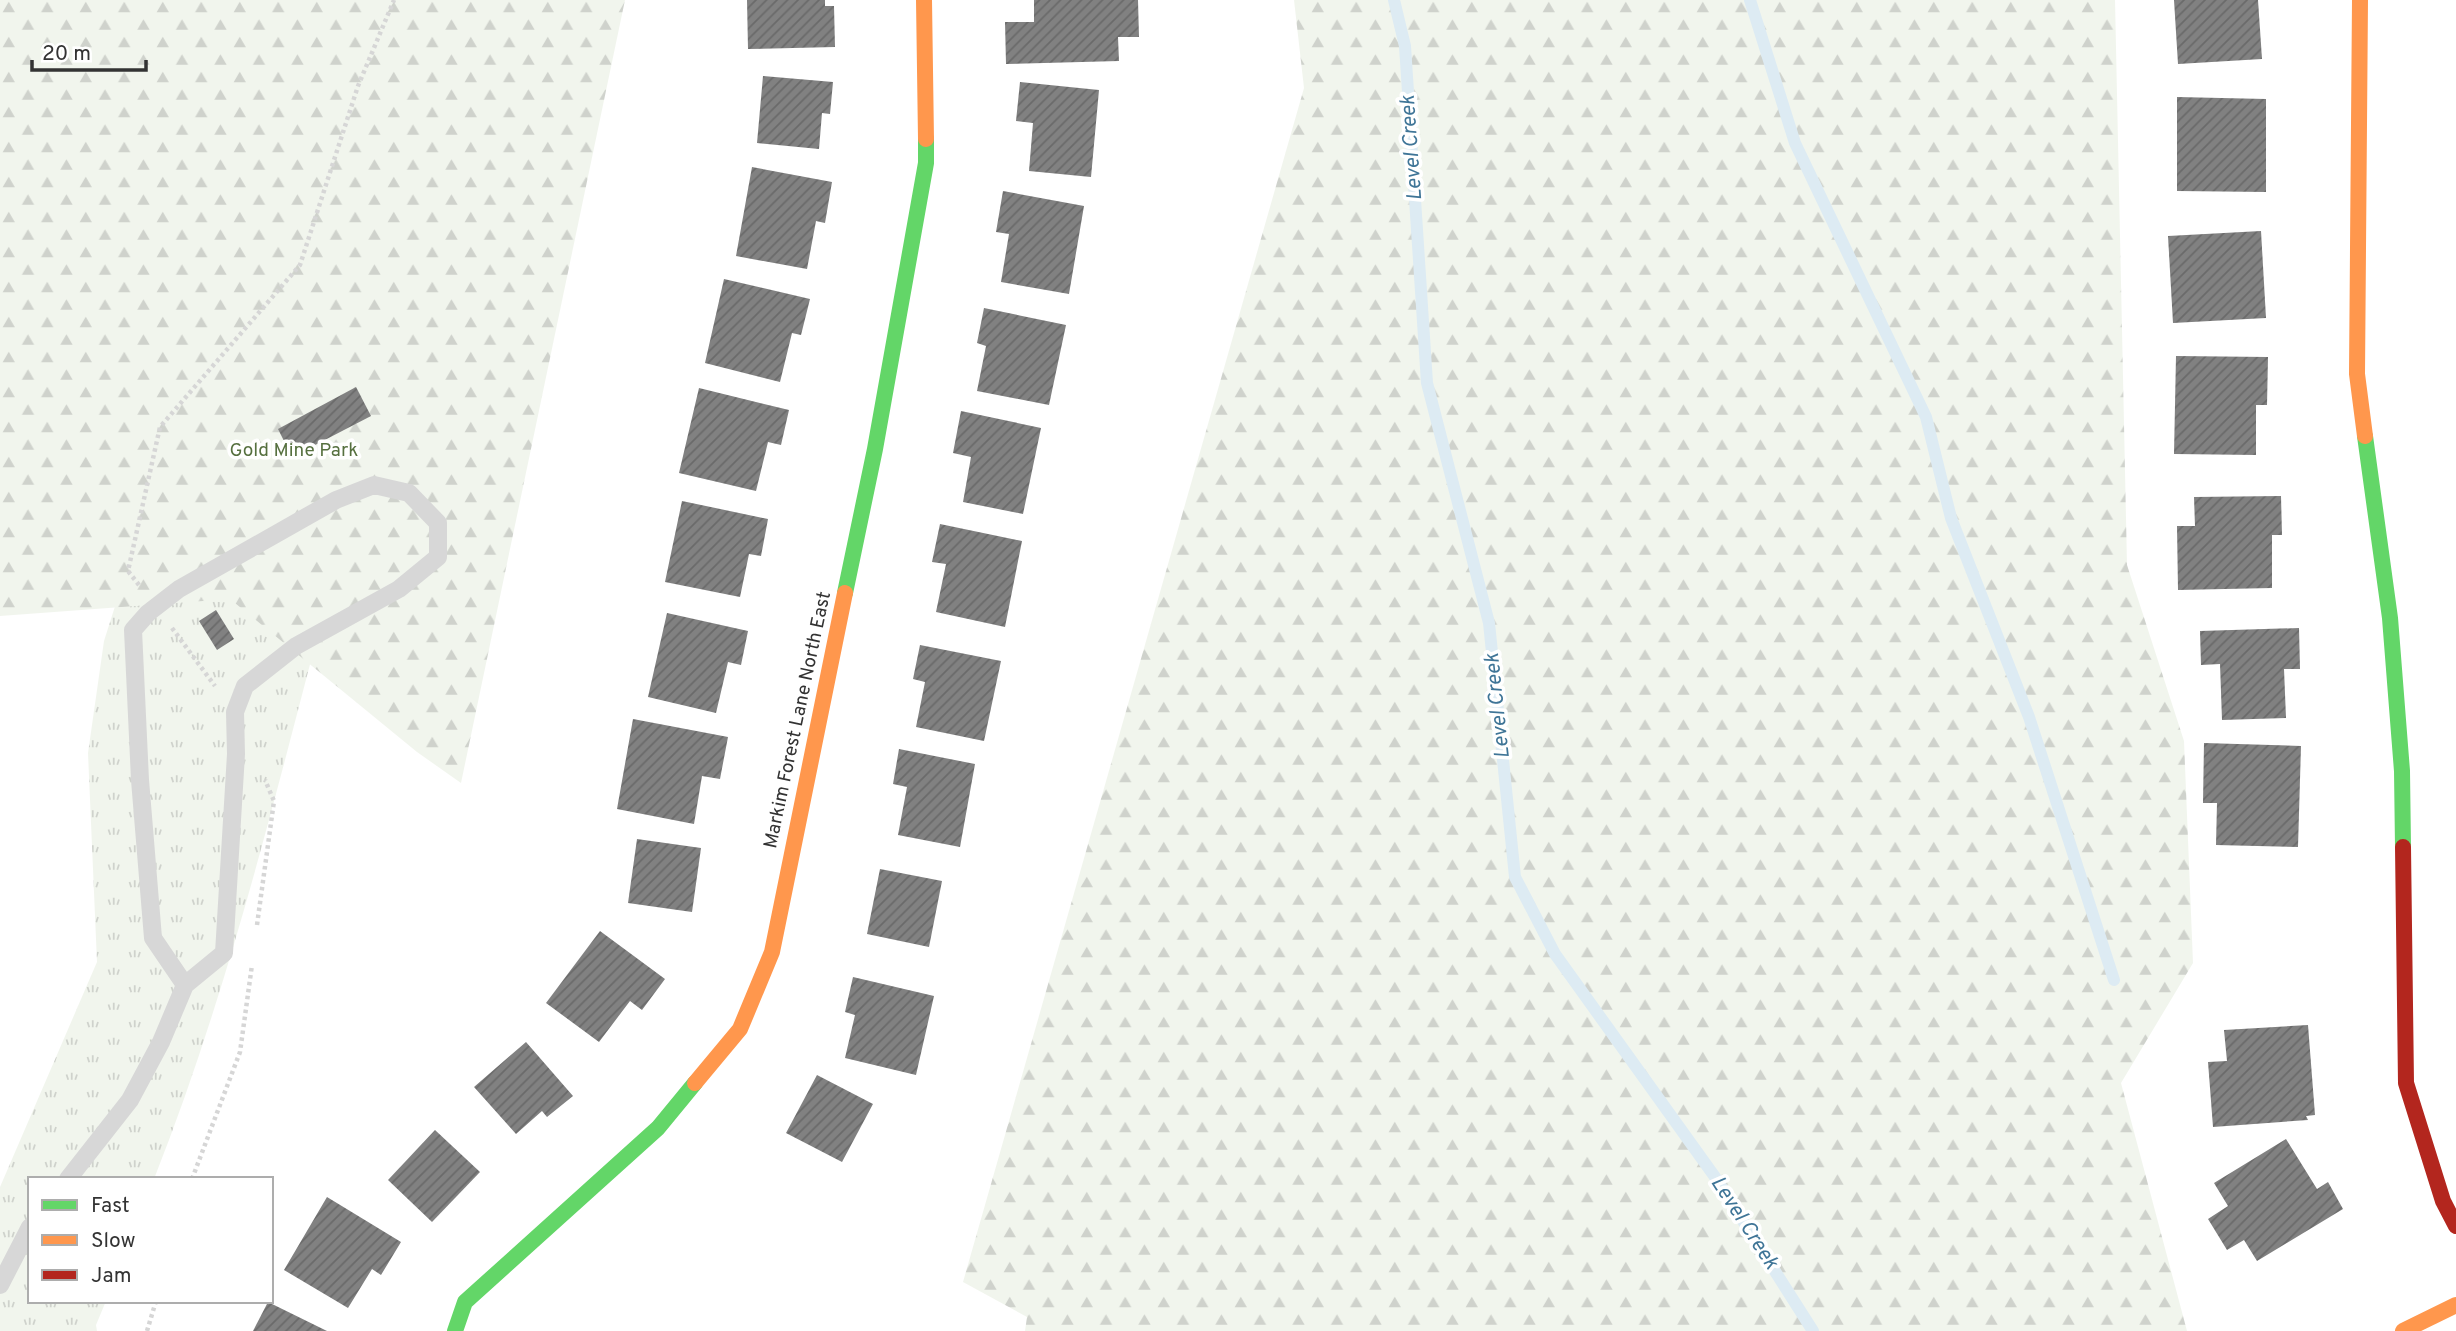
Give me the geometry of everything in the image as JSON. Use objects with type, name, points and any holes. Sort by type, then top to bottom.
[{"type":"street","name":"Markim Forest Lane North East","points":[[454,1331],[466,1302],[658,1128],[740,1029],[772,952],[875,449],[926,163],[924,0]]},
{"type":"street","points":[[2360,0],[2357,374],[2390,618],[2401,759],[2406,1083],[2443,1201],[2456,1226]]},
{"type":"street","points":[[2403,1331],[2456,1305]]},
{"type":"lane","points":[[70,1177],[130,1100],[161,1042],[185,985],[225,953],[236,754],[235,712],[245,686],[296,646],[399,589],[438,557],[438,523],[409,493],[374,485],[336,500],[179,589],[148,613],[133,630],[140,780],[153,938],[185,985]]},
{"type":"lane","points":[[0,1285],[28,1231]]},
{"type":"path","points":[[147,1331],[155,1303]]},
{"type":"green space","name":"Gold Mine Park","points":[[0,0],[625,0],[461,783],[417,752],[235,603],[203,601],[0,616]]},
{"type":"green space","points":[[1294,0],[2115,0],[2127,565],[2184,741],[2193,963],[2121,1083],[2187,1331],[1025,1331],[1027,1317],[963,1282],[1304,88]]},
{"type":"green space","points":[[143,518],[326,603],[249,894],[205,1037],[155,1177],[28,1177],[28,1303],[105,1303],[96,1325],[97,1331],[0,1331],[0,1187],[97,962],[88,753],[104,641]]},
{"type":"building","points":[[747,0],[825,0],[825,6],[834,6],[835,47],[748,49]]},
{"type":"building","points":[[1034,0],[1138,0],[1139,37],[1118,37],[1119,61],[1006,64],[1005,22],[1034,22]]},
{"type":"building","points":[[2174,0],[2258,0],[2262,59],[2178,64]]},
{"type":"building","points":[[763,76],[833,82],[830,114],[822,113],[819,149],[757,143]]},
{"type":"building","points":[[1020,82],[1099,90],[1091,177],[1029,171],[1033,123],[1016,121]]},
{"type":"building","points":[[2177,97],[2266,99],[2266,192],[2177,191]]},
{"type":"building","points":[[752,167],[832,182],[825,223],[816,221],[807,269],[736,256]]},
{"type":"building","points":[[1003,191],[1084,206],[1069,294],[1001,282],[1009,234],[996,232]]},
{"type":"building","points":[[2261,231],[2266,318],[2173,323],[2168,236]]},
{"type":"building","points":[[724,279],[810,299],[801,335],[792,333],[780,382],[705,363]]},
{"type":"building","points":[[984,308],[1066,325],[1049,405],[977,391],[986,346],[977,343]]},
{"type":"building","points":[[2176,356],[2268,357],[2267,405],[2256,405],[2256,455],[2174,454]]},
{"type":"building","points":[[356,387],[371,416],[292,457],[278,429]]},
{"type":"building","points":[[699,388],[789,410],[781,445],[768,442],[756,491],[679,473]]},
{"type":"building","points":[[961,411],[1041,428],[1023,514],[963,502],[971,457],[953,453]]},
{"type":"building","points":[[2281,496],[2282,535],[2272,535],[2272,588],[2178,590],[2177,526],[2195,526],[2194,497]]},
{"type":"building","points":[[682,501],[768,519],[761,556],[749,554],[740,597],[665,582]]},
{"type":"building","points":[[940,524],[1022,541],[1005,627],[936,612],[946,564],[932,562]]},
{"type":"building","points":[[216,610],[234,639],[217,650],[199,621]]},
{"type":"building","points":[[667,613],[748,631],[741,665],[728,662],[716,713],[648,697]]},
{"type":"building","points":[[2299,628],[2300,669],[2284,669],[2286,718],[2222,720],[2220,664],[2201,665],[2200,631]]},
{"type":"building","points":[[920,645],[1001,661],[984,741],[916,727],[925,682],[913,679]]},
{"type":"building","points":[[633,719],[728,737],[720,779],[702,776],[694,824],[617,809]]},
{"type":"building","points":[[2204,743],[2301,746],[2298,847],[2216,845],[2217,803],[2203,803]]},
{"type":"building","points":[[899,749],[975,764],[960,847],[898,835],[907,787],[893,784]]},
{"type":"building","points":[[637,839],[701,848],[692,912],[628,903]]},
{"type":"building","points":[[880,869],[942,881],[929,947],[867,934]]},
{"type":"building","points":[[600,931],[665,979],[642,1010],[630,1001],[599,1042],[546,1003]]},
{"type":"building","points":[[853,977],[934,996],[916,1075],[845,1058],[855,1015],[845,1012]]},
{"type":"building","points":[[2308,1025],[2315,1115],[2306,1116],[2308,1120],[2213,1127],[2208,1062],[2227,1061],[2224,1030]]},
{"type":"building","points":[[526,1042],[573,1096],[547,1117],[542,1111],[516,1134],[474,1087]]},
{"type":"building","points":[[817,1075],[873,1104],[842,1162],[786,1133]]},
{"type":"building","points":[[435,1130],[480,1172],[432,1222],[388,1180]]},
{"type":"building","points":[[2286,1139],[2317,1189],[2328,1182],[2343,1209],[2257,1261],[2244,1240],[2227,1250],[2208,1219],[2228,1206],[2214,1183]]},
{"type":"building","points":[[327,1197],[401,1242],[381,1275],[372,1269],[348,1308],[284,1270]]},
{"type":"building","points":[[267,1303],[270,1303],[327,1331],[253,1331]]},
{"type":"waterway","name":"Level Creek","points":[[1394,0],[1405,46],[1427,383],[1489,623],[1515,877],[1555,954],[1715,1177],[1813,1331]]},
{"type":"waterway","points":[[1750,0],[1795,143],[1926,417],[1951,518],[2029,717],[2114,980]]},
{"type":"traffic: fast","points":[[845,593],[875,449],[926,163],[926,139]]},
{"type":"traffic: fast","points":[[2365,436],[2390,618],[2402,771],[2403,847]]},
{"type":"traffic: fast","points":[[455,1331],[465,1302],[658,1128],[695,1083]]},
{"type":"traffic: slow","points":[[924,0],[926,139]]},
{"type":"traffic: slow","points":[[2360,0],[2357,374],[2365,436]]},
{"type":"traffic: slow","points":[[695,1083],[740,1029],[772,952],[845,593]]},
{"type":"traffic: slow","points":[[2403,1331],[2456,1305]]},
{"type":"traffic: jam","points":[[2403,847],[2406,1083],[2443,1201],[2456,1226]]}]
